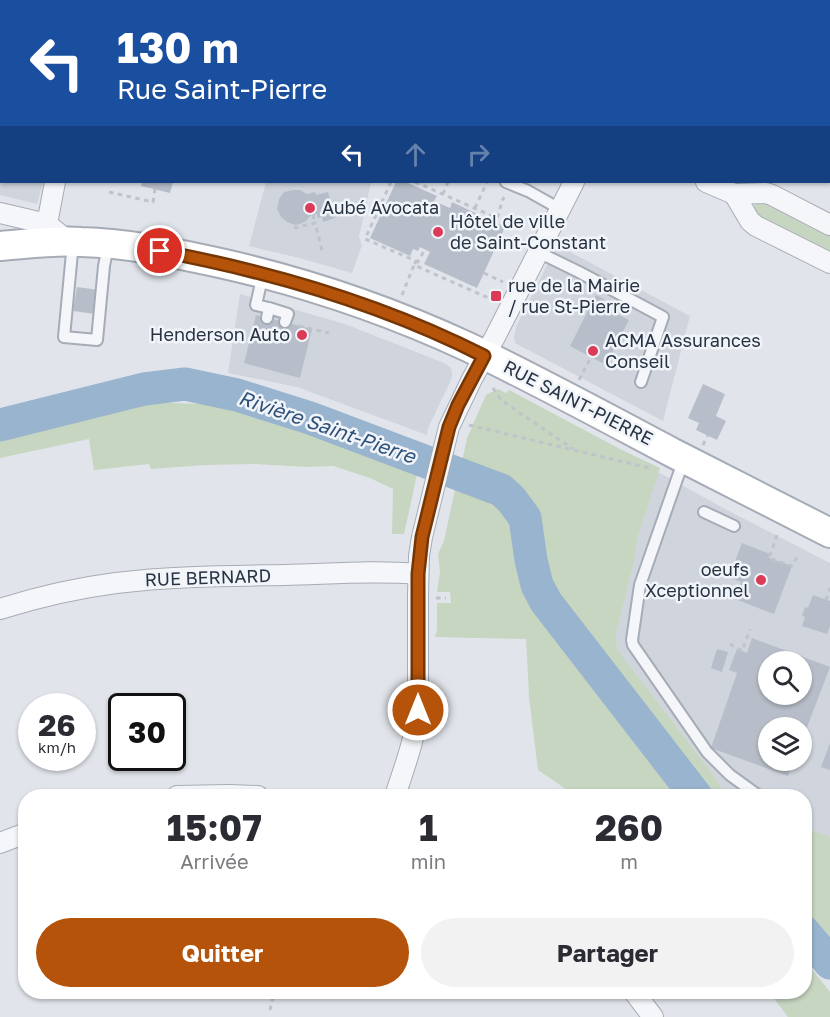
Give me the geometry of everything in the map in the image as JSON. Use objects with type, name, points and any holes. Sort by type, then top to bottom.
[{"type":"main road","name":"RUE SAINT-PIERRE","points":[[0,246],[59,237],[178,254],[263,273],[366,305],[427,329],[694,452],[830,533]]},
{"type":"street","points":[[0,213],[59,237],[55,183]]},
{"type":"street","points":[[396,789],[411,748],[417,719],[418,574],[422,537],[444,443],[455,412],[573,183]]},
{"type":"street","points":[[708,183],[734,194],[766,193],[830,225]]},
{"type":"street","points":[[734,194],[750,221],[756,226],[830,263]]},
{"type":"street","name":"RUE BERNARD","points":[[0,609],[72,590],[165,578],[366,573],[418,574]]},
{"type":"street","points":[[0,843],[18,836]]},
{"type":"street","points":[[639,999],[653,1017]]},
{"type":"lane","points":[[508,183],[560,209]]},
{"type":"lane","points":[[59,237],[64,337],[97,340],[104,266],[109,243]]},
{"type":"lane","points":[[538,252],[663,317],[641,382]]},
{"type":"lane","points":[[263,273],[256,305],[268,313],[288,314],[285,322]]},
{"type":"lane","points":[[694,452],[640,585],[632,640],[633,645],[707,752],[730,775],[749,789]]},
{"type":"lane","points":[[704,512],[734,526]]},
{"type":"path","points":[[391,183],[365,239],[442,278],[493,300]]},
{"type":"path","points":[[417,183],[497,218],[499,207]]},
{"type":"path","points":[[443,194],[448,183]]},
{"type":"path","points":[[475,208],[487,183]]},
{"type":"path","points":[[109,192],[153,202],[155,189]]},
{"type":"path","points":[[313,215],[323,254]]},
{"type":"path","points":[[294,228],[315,223]]},
{"type":"path","points":[[402,296],[415,263],[418,262],[425,249]]},
{"type":"path","points":[[442,278],[444,273]]},
{"type":"path","points":[[484,273],[503,282]]},
{"type":"path","points":[[306,327],[329,333]]},
{"type":"path","points":[[579,380],[591,357]]},
{"type":"path","points":[[493,388],[501,400],[574,450]]},
{"type":"path","points":[[470,425],[651,468]]},
{"type":"path","points":[[694,452],[708,435]]},
{"type":"path","points":[[777,535],[769,558],[792,566],[797,557]]},
{"type":"path","points":[[826,600],[830,588]]},
{"type":"path","points":[[436,598],[446,598]]},
{"type":"path","points":[[730,644],[742,651],[750,629]]},
{"type":"path","points":[[270,1010],[272,999]]},
{"type":"shaded area","points":[[0,183],[43,183],[37,204],[0,195]]},
{"type":"shaded area","points":[[266,183],[371,183],[359,237],[362,245],[352,273],[249,246]]},
{"type":"shaded area","points":[[557,245],[690,316],[663,421],[515,343],[516,327]]},
{"type":"shaded area","points":[[240,294],[345,324],[450,367],[452,378],[428,428],[427,435],[297,387],[228,373]]},
{"type":"shaded area","points":[[658,472],[830,563],[830,837],[812,830],[812,789],[722,789],[617,649],[616,633],[638,537]]},
{"type":"green space","points":[[760,200],[830,232],[830,257],[758,220],[752,212],[756,202]]},
{"type":"green space","points":[[498,389],[506,393],[509,390],[660,468],[638,537],[616,633],[617,649],[722,789],[701,789],[539,580],[538,549],[533,516],[517,495],[501,481],[461,466],[467,438],[486,395]]},
{"type":"green space","points":[[149,402],[227,405],[326,436],[418,470],[404,534],[392,534],[393,489],[370,478],[333,466],[255,464],[151,469],[149,464],[94,470],[89,439],[0,458],[0,439]]},
{"type":"green space","points":[[457,480],[479,488],[502,505],[517,524],[535,603],[563,632],[577,663],[683,789],[566,789],[538,770],[529,697],[526,639],[435,637],[437,603],[451,603],[450,592],[437,592],[440,572],[438,554],[444,541]]},
{"type":"green space","points":[[812,830],[830,837],[830,947],[812,926]]},
{"type":"green space","points":[[812,969],[830,992],[830,1017],[788,1017],[774,999],[812,999]]},
{"type":"building","points":[[142,183],[173,183],[170,193],[141,186]]},
{"type":"building","name":"Hôtel de ville de Saint-Constant","points":[[396,183],[408,183],[437,196],[434,201],[450,208],[452,202],[505,227],[477,288],[424,264],[430,252],[420,247],[418,251],[413,249],[410,256],[370,238]]},
{"type":"building","points":[[300,190],[307,194],[315,192],[316,195],[328,192],[335,218],[323,222],[322,217],[318,218],[317,214],[310,216],[300,224],[287,222],[277,209],[279,199],[284,192]]},
{"type":"building","points":[[77,287],[99,290],[95,314],[73,311]]},
{"type":"building","points":[[596,295],[604,299],[601,306],[629,320],[606,365],[570,346]]},
{"type":"building","points":[[256,315],[312,329],[300,378],[244,363]]},
{"type":"building","points":[[703,384],[725,394],[716,416],[726,421],[717,440],[696,430],[699,423],[688,418]]},
{"type":"building","name":"oeufs Xceptionnel","points":[[742,543],[770,554],[769,558],[792,566],[774,614],[735,599],[741,582],[729,577]]},
{"type":"building","points":[[813,595],[830,601],[830,626],[827,634],[802,626],[805,607],[808,608]]},
{"type":"building","points":[[752,638],[787,651],[758,651],[758,705],[812,705],[812,660],[830,667],[811,717],[758,717],[758,765],[711,748],[737,673],[729,670],[737,649],[747,653]]},
{"type":"building","points":[[717,649],[728,652],[722,672],[711,668]]},
{"type":"building","points":[[830,743],[830,770],[821,767]]},
{"type":"building","points":[[774,771],[790,771],[788,776]]},
{"type":"waterway","name":"Rivière Saint-Pierre","points":[[0,425],[144,389],[185,384],[237,395],[310,418],[501,490],[525,518],[537,585],[546,602],[691,789]]},
{"type":"waterway","name":"Rivière Saint-Pierre","points":[[812,942],[830,963]]},
{"type":"place","name":"Aubé Avocata","points":[[310,208]]},
{"type":"place","name":"Hôtel de ville de Saint-Constant","points":[[438,232]]},
{"type":"place","name":"rue de la Mairie / rue St-Pierre","points":[[496,296]]},
{"type":"place","name":"Henderson Auto","points":[[302,335]]},
{"type":"place","name":"ACMA Assurances Conseil","points":[[593,351]]},
{"type":"place","name":"oeufs Xceptionnel","points":[[761,580]]},
{"type":"route","points":[[160,251],[259,272],[334,294],[399,318],[484,356],[449,427],[422,537],[418,574],[418,710]]}]
